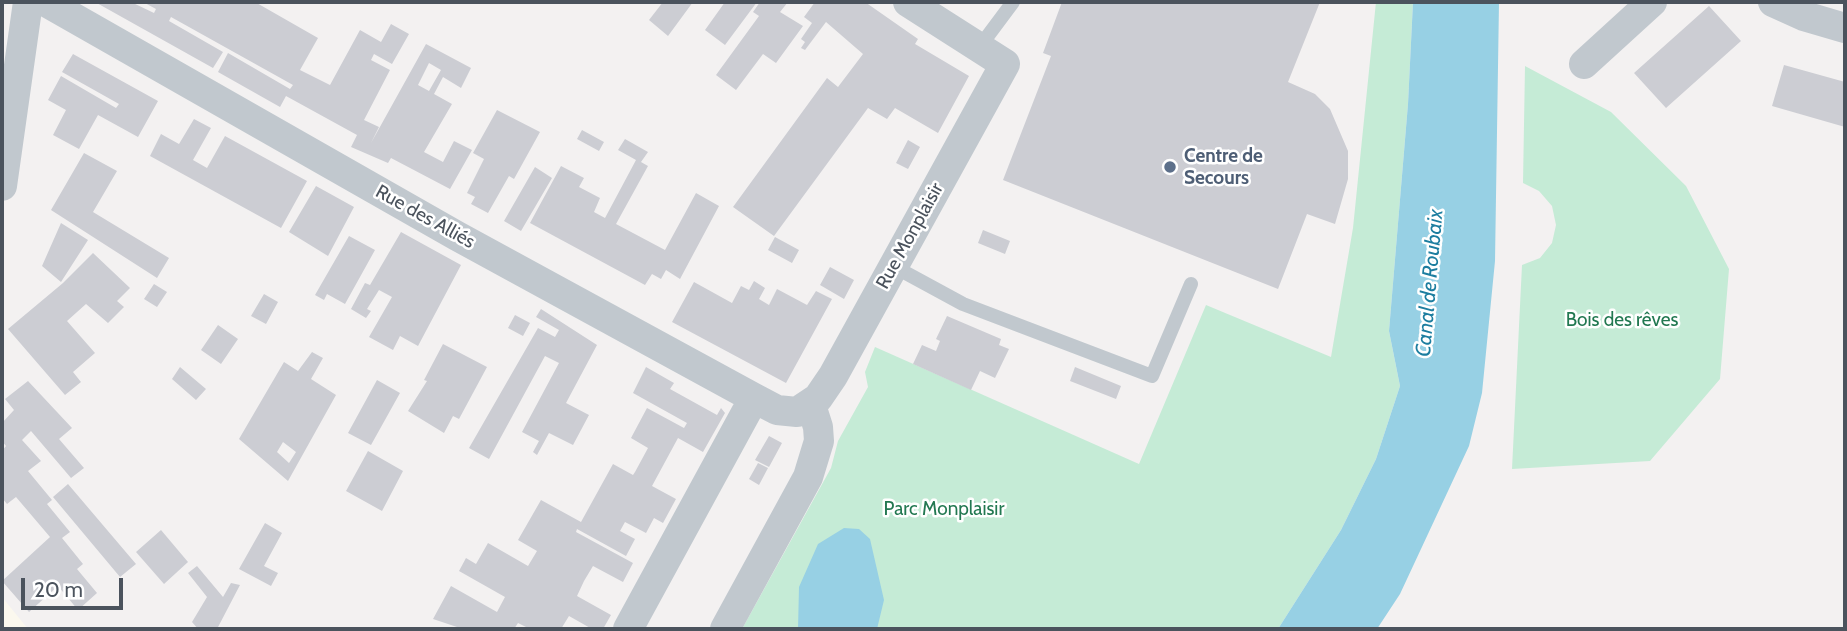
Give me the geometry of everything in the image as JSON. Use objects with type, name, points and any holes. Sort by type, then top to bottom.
[{"type":"street","points":[[2,186],[28,2]]},
{"type":"street","name":"Rue des Alliés","points":[[46,2],[445,229],[754,398],[788,412],[797,412],[811,405]]},
{"type":"street","points":[[908,2],[978,49]]},
{"type":"street","points":[[1584,64],[1652,2]]},
{"type":"street","points":[[1773,2],[1804,16],[1845,28]]},
{"type":"street","name":"Rue Monplaisir","points":[[811,405],[833,376],[1005,64],[978,49]]},
{"type":"street","points":[[628,629],[754,398]]},
{"type":"street","points":[[725,629],[808,477],[819,440],[811,405]]},
{"type":"lane","points":[[978,49],[1013,2]]},
{"type":"lane","points":[[893,266],[963,304],[1152,376],[1191,284]]},
{"type":"shaded area","points":[[2,597],[28,629],[2,629]]},
{"type":"green space","name":"Parc Monplaisir","points":[[1376,2],[1413,2],[1408,104],[1389,331],[1400,386],[1376,459],[1341,530],[1278,629],[742,629],[831,468],[838,441],[868,387],[865,372],[875,347],[1139,464],[1206,305],[1331,357],[1353,228]]},
{"type":"green space","name":"Bois des rêves","points":[[1525,66],[1611,112],[1686,186],[1729,269],[1720,379],[1650,461],[1512,469],[1522,265],[1540,258],[1552,243],[1556,225],[1552,206],[1539,191],[1523,183]]},
{"type":"water","name":"Canal de Roubaix","points":[[1413,2],[1499,2],[1495,261],[1482,393],[1469,446],[1400,594],[1377,629],[1278,629],[1341,530],[1376,459],[1400,386],[1389,331],[1408,104]]},
{"type":"water","points":[[844,528],[859,529],[870,539],[884,600],[877,629],[798,629],[799,587],[818,544]]},
{"type":"building","points":[[95,2],[131,2],[154,13],[156,9],[143,2],[255,2],[318,38],[300,70],[330,85],[360,30],[381,42],[391,24],[409,34],[392,64],[374,54],[371,60],[390,70],[364,120],[379,127],[371,143],[426,44],[471,68],[461,88],[443,77],[434,94],[452,104],[424,152],[443,162],[454,141],[472,150],[450,189],[391,158],[388,163],[351,147],[357,135],[286,96],[280,107],[218,72],[228,53],[290,89],[293,85],[171,17],[169,21],[223,52],[213,68]],"holes":[[[429,63],[441,70],[429,91],[418,85]]]},
{"type":"building","points":[[663,2],[693,2],[668,36],[649,20]]},
{"type":"building","points":[[725,2],[757,2],[725,45],[705,30]]},
{"type":"building","points":[[760,2],[788,2],[780,12],[803,26],[776,63],[763,54],[736,90],[716,75],[759,16],[753,12]]},
{"type":"building","points":[[815,2],[865,2],[918,39],[915,44],[969,76],[938,133],[895,108],[887,119],[868,108],[774,236],[733,207],[827,78],[838,87],[863,54],[826,22],[805,50],[801,48],[805,42],[801,39],[812,23],[804,17]]},
{"type":"building","points":[[1062,2],[1320,2],[1288,82],[1315,94],[1330,109],[1348,151],[1348,179],[1335,224],[1307,214],[1278,289],[1003,180],[1051,56],[1043,53]]},
{"type":"building","points":[[1709,6],[1741,41],[1666,108],[1634,73]]},
{"type":"building","points":[[73,54],[158,101],[138,137],[98,115],[79,149],[53,135],[66,110],[48,100],[61,76],[116,108],[119,104],[62,72]]},
{"type":"building","points":[[1784,65],[1845,82],[1845,127],[1772,106]]},
{"type":"building","points":[[497,110],[540,132],[514,179],[509,176],[488,213],[471,204],[475,197],[467,193],[484,159],[473,153]]},
{"type":"building","points":[[194,119],[211,128],[193,160],[207,168],[225,136],[307,181],[281,228],[150,156],[161,134],[179,144]]},
{"type":"building","points":[[582,130],[604,142],[599,151],[577,139]]},
{"type":"building","points":[[625,139],[648,152],[641,162],[648,166],[616,224],[665,250],[696,193],[719,206],[680,279],[666,270],[661,279],[652,274],[645,285],[530,223],[561,166],[584,178],[579,187],[600,198],[594,212],[605,218],[636,160],[618,150]]},
{"type":"building","points":[[908,140],[920,147],[908,169],[896,163]]},
{"type":"building","points":[[84,153],[117,171],[93,212],[169,258],[157,278],[51,210]]},
{"type":"building","points":[[535,167],[552,178],[521,231],[504,221]]},
{"type":"building","points":[[316,186],[354,207],[328,256],[289,232]]},
{"type":"building","points":[[61,223],[88,240],[61,282],[42,266]]},
{"type":"building","points":[[983,230],[1010,241],[1005,254],[978,243]]},
{"type":"building","points":[[401,232],[461,265],[418,346],[400,336],[393,350],[369,337],[392,297],[379,290],[367,309],[371,311],[366,318],[351,309],[365,283],[370,285]]},
{"type":"building","points":[[349,236],[375,250],[345,304],[327,294],[324,300],[315,295]]},
{"type":"building","points":[[775,237],[799,250],[792,263],[768,250]]},
{"type":"building","points":[[93,253],[130,288],[117,301],[124,307],[108,323],[86,304],[67,321],[95,353],[73,372],[81,382],[65,395],[8,329],[63,283]]},
{"type":"building","points":[[830,267],[854,280],[844,299],[820,285]]},
{"type":"building","points":[[754,281],[765,288],[759,299],[769,305],[777,289],[807,305],[816,291],[832,299],[786,383],[672,322],[694,282],[732,303],[741,286],[749,290]]},
{"type":"building","points":[[154,284],[167,292],[157,307],[144,299]]},
{"type":"building","points":[[264,294],[278,302],[266,324],[251,316]]},
{"type":"building","points":[[541,309],[597,345],[566,403],[589,415],[573,445],[549,433],[537,455],[533,452],[539,441],[522,432],[559,363],[545,356],[489,459],[469,448],[538,328],[555,337],[559,330],[536,317]]},
{"type":"building","points":[[515,315],[530,323],[523,336],[508,328]]},
{"type":"building","points":[[947,316],[1001,339],[999,345],[1009,349],[995,378],[980,371],[971,390],[913,364],[922,345],[936,351],[940,341],[936,339]]},
{"type":"building","points":[[218,325],[238,339],[221,364],[201,350]]},
{"type":"building","points":[[443,344],[487,367],[459,419],[453,416],[444,433],[408,411],[427,381],[424,380]]},
{"type":"building","points":[[312,352],[323,358],[311,379],[336,395],[288,481],[239,439],[284,362],[298,371]],"holes":[[[283,442],[296,452],[289,463],[277,452]]]},
{"type":"building","points":[[180,367],[206,389],[196,400],[172,379]]},
{"type":"building","points":[[646,367],[674,383],[670,389],[717,415],[721,408],[725,413],[703,452],[678,438],[652,486],[676,499],[663,523],[654,518],[646,533],[625,522],[620,531],[635,539],[626,556],[577,529],[576,532],[633,563],[623,582],[593,566],[577,596],[611,615],[603,629],[592,629],[569,616],[561,629],[530,629],[518,623],[514,629],[463,629],[433,619],[451,586],[497,612],[505,597],[459,571],[466,558],[476,564],[488,543],[528,566],[537,551],[518,540],[541,500],[581,522],[613,464],[633,475],[635,472],[648,448],[631,438],[647,408],[684,428],[687,423],[633,393]]},
{"type":"building","points":[[1075,367],[1121,386],[1116,399],[1070,381]]},
{"type":"building","points":[[377,380],[400,393],[371,445],[348,433]]},
{"type":"building","points":[[28,381],[72,428],[59,439],[84,468],[71,478],[31,431],[22,440],[41,461],[28,471],[52,500],[47,504],[70,532],[62,538],[83,564],[77,569],[97,593],[78,610],[58,586],[29,612],[2,581],[50,537],[16,497],[7,504],[2,498],[2,451],[6,446],[2,441],[2,423],[14,410],[5,399]]},
{"type":"building","points":[[769,436],[782,443],[769,467],[755,460]]},
{"type":"building","points":[[368,451],[403,471],[382,511],[346,491]]},
{"type":"building","points":[[758,463],[768,468],[759,485],[749,479]]},
{"type":"building","points":[[68,484],[136,564],[120,577],[53,497]]},
{"type":"building","points":[[265,523],[282,533],[264,566],[278,573],[271,586],[239,569]]},
{"type":"building","points":[[161,530],[188,562],[164,584],[136,552]]},
{"type":"building","points":[[197,566],[223,597],[231,583],[240,585],[217,629],[198,629],[192,622],[207,597],[188,573]]},
{"type":"place","name":"Centre de Secours","points":[[1170,167]]}]
